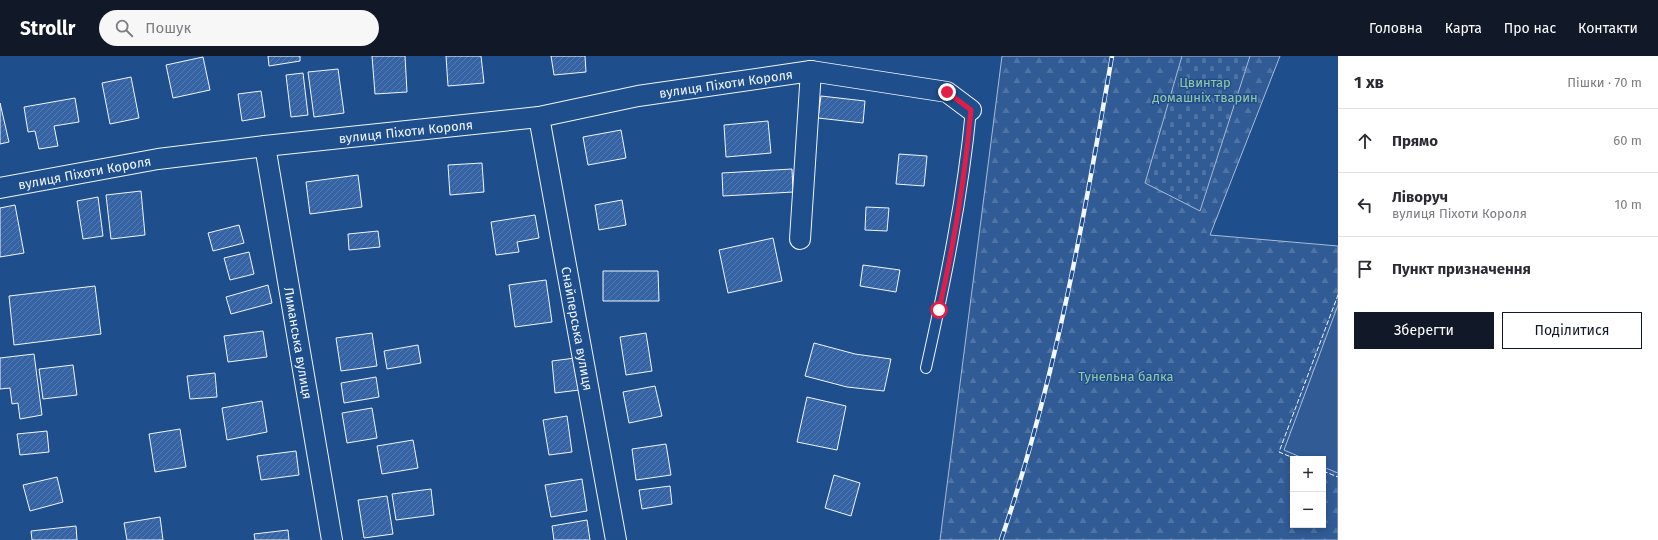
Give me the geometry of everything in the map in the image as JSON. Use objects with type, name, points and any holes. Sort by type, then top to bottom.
[{"type":"street","name":"вулиця Піхоти Короля","points":[[800,239],[811,72]]},
{"type":"street","name":"вулиця Піхоти Короля","points":[[0,188],[158,159],[538,117],[638,96],[811,72],[947,92],[971,110]]},
{"type":"street","name":"Снайперська вулиця","points":[[538,117],[616,540]]},
{"type":"street","name":"Лиманська вулиця","points":[[265,146],[332,540]]},
{"type":"lane","points":[[926,368],[946,280],[967,156],[971,110]]},
{"type":"green space","name":"Тунельна балка","points":[[1002,56],[1280,56],[1210,235],[1338,246],[1338,540],[940,540]]},
{"type":"green space","name":"Цвинтар домашніх тварин","points":[[1182,56],[1250,56],[1200,211],[1145,183]]},
{"type":"shaded area","points":[[1338,305],[1338,473],[1326,468],[1326,456],[1298,456],[1284,450]]},
{"type":"building","points":[[268,56],[300,56],[300,61],[269,66]]},
{"type":"building","points":[[372,56],[405,56],[407,92],[375,94]]},
{"type":"building","points":[[446,56],[481,56],[484,83],[448,86]]},
{"type":"building","points":[[551,56],[585,56],[586,72],[554,75]]},
{"type":"building","points":[[203,57],[210,90],[173,98],[166,65]]},
{"type":"building","points":[[338,69],[344,113],[314,117],[308,72]]},
{"type":"building","points":[[303,73],[308,115],[291,117],[286,75]]},
{"type":"building","points":[[131,77],[139,118],[110,124],[102,83]]},
{"type":"building","points":[[261,91],[265,117],[242,121],[238,94]]},
{"type":"building","points":[[821,96],[865,101],[863,123],[818,118]]},
{"type":"building","points":[[75,98],[79,122],[54,126],[58,146],[39,149],[35,131],[28,132],[24,107]]},
{"type":"building","points":[[0,103],[9,142],[0,144]]},
{"type":"building","points":[[768,121],[771,153],[726,157],[724,125]]},
{"type":"building","points":[[621,130],[626,158],[588,165],[583,137]]},
{"type":"building","points":[[899,154],[927,156],[924,186],[896,184]]},
{"type":"building","points":[[482,163],[484,192],[450,195],[448,165]]},
{"type":"building","points":[[792,169],[793,192],[723,196],[722,173]]},
{"type":"building","points":[[358,175],[362,207],[310,214],[306,182]]},
{"type":"building","points":[[141,191],[145,235],[111,239],[106,195]]},
{"type":"building","points":[[98,197],[103,236],[83,239],[77,201]]},
{"type":"building","points":[[622,200],[626,225],[599,230],[595,205]]},
{"type":"building","points":[[15,205],[24,253],[0,257],[0,208]]},
{"type":"building","points":[[866,207],[889,208],[887,231],[865,230]]},
{"type":"building","points":[[535,215],[539,238],[517,242],[519,252],[496,255],[491,222]]},
{"type":"building","points":[[239,225],[244,243],[213,251],[208,233]]},
{"type":"building","points":[[378,231],[380,247],[349,250],[348,234]]},
{"type":"building","points":[[773,238],[782,281],[728,293],[719,250]]},
{"type":"building","points":[[249,252],[254,274],[230,280],[224,258]]},
{"type":"building","points":[[863,265],[900,270],[896,292],[860,286]]},
{"type":"building","points":[[603,271],[658,271],[659,301],[603,301]]},
{"type":"building","points":[[546,280],[552,322],[515,327],[509,285]]},
{"type":"building","points":[[268,285],[272,303],[231,314],[226,297]]},
{"type":"building","points":[[95,286],[101,334],[14,345],[9,296]]},
{"type":"building","points":[[263,331],[267,357],[228,362],[224,336]]},
{"type":"building","points":[[372,333],[377,366],[341,371],[336,338]]},
{"type":"building","points":[[646,333],[652,371],[626,375],[620,337]]},
{"type":"building","points":[[814,343],[855,354],[891,359],[884,391],[847,387],[805,376]]},
{"type":"building","points":[[418,345],[421,363],[387,369],[384,351]]},
{"type":"building","points":[[34,354],[42,415],[20,419],[18,403],[12,404],[10,388],[0,389],[0,358]]},
{"type":"building","points":[[575,358],[579,390],[555,393],[552,361]]},
{"type":"building","points":[[73,365],[77,395],[43,399],[39,369]]},
{"type":"building","points":[[215,373],[217,397],[190,399],[187,376]]},
{"type":"building","points":[[376,377],[379,397],[344,403],[341,383]]},
{"type":"building","points":[[655,386],[662,416],[629,423],[623,392]]},
{"type":"building","points":[[807,397],[846,406],[837,450],[797,442]]},
{"type":"building","points":[[262,401],[267,432],[227,440],[222,408]]},
{"type":"building","points":[[372,408],[377,438],[347,443],[342,413]]},
{"type":"building","points":[[567,416],[572,452],[549,455],[543,420]]},
{"type":"building","points":[[180,429],[186,467],[155,472],[149,434]]},
{"type":"building","points":[[47,431],[49,452],[20,455],[17,434]]},
{"type":"building","points":[[413,440],[418,468],[382,474],[377,446]]},
{"type":"building","points":[[666,444],[671,475],[636,480],[632,449]]},
{"type":"building","points":[[296,451],[299,475],[261,480],[257,456]]},
{"type":"building","points":[[834,475],[860,483],[851,516],[825,508]]},
{"type":"building","points":[[57,477],[63,502],[30,511],[23,485]]},
{"type":"building","points":[[582,479],[587,511],[551,517],[545,485]]},
{"type":"building","points":[[670,486],[672,504],[642,509],[639,490]]},
{"type":"building","points":[[431,489],[434,515],[396,520],[392,494]]},
{"type":"building","points":[[387,496],[393,534],[364,538],[358,500]]},
{"type":"building","points":[[160,517],[163,540],[127,540],[124,523]]},
{"type":"building","points":[[587,520],[590,540],[554,540],[552,526]]},
{"type":"building","points":[[76,526],[77,540],[32,540],[31,531]]},
{"type":"building","points":[[288,530],[289,540],[255,540],[254,534]]},
{"type":"railway","points":[[1001,540],[1037,421],[1066,300],[1079,239],[1112,56]]},
{"type":"fence","points":[[1290,457],[1279,452],[1338,295]]},
{"type":"fence","points":[[1326,472],[1338,477]]},
{"type":"route","points":[[939,310],[946,280],[967,156],[971,110],[947,92]]}]
